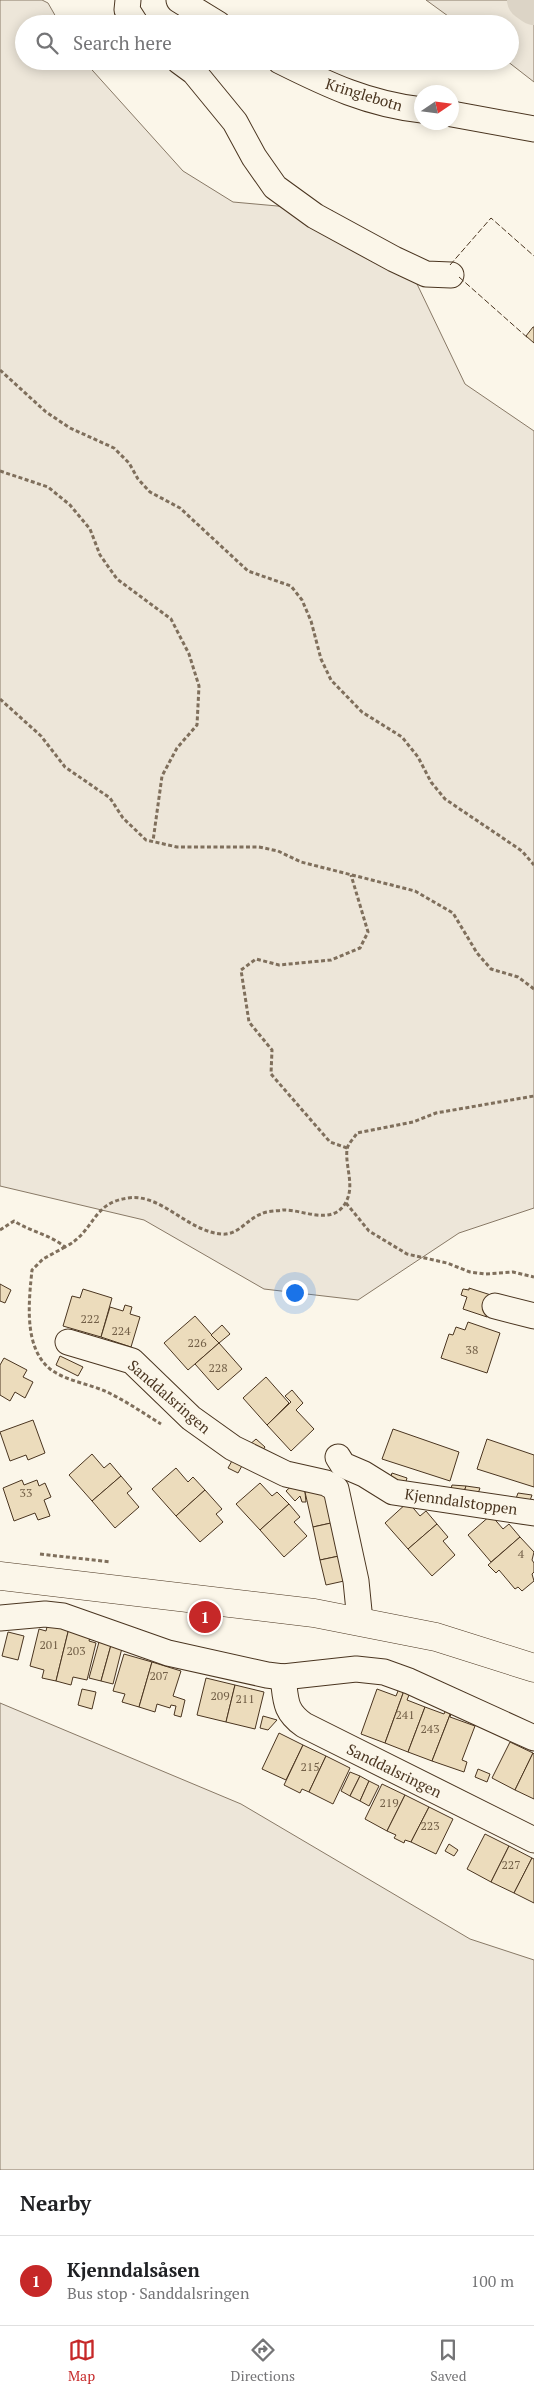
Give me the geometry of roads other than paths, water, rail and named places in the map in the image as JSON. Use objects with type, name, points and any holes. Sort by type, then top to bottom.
[{"type":"main road","points":[[0,1576],[314,1613],[436,1637],[534,1668]]},
{"type":"street","points":[[128,0],[127,10],[130,15]]},
{"type":"street","points":[[179,0],[203,15]]},
{"type":"street","points":[[191,70],[235,122],[254,157],[274,187],[315,216],[394,259],[426,274],[451,275]]},
{"type":"street","name":"Kringlebotn","points":[[298,70],[336,89],[395,107],[414,109]]},
{"type":"street","points":[[459,115],[534,129]]},
{"type":"street","points":[[495,1306],[534,1316]]},
{"type":"street","name":"Sanddalsringen","points":[[68,1342],[132,1361],[191,1418],[233,1448],[286,1474],[326,1483],[336,1489],[356,1581],[360,1621]]},
{"type":"street","name":"Kjenndalstoppen","points":[[338,1458],[343,1465],[364,1474],[393,1492],[534,1513]]},
{"type":"street","points":[[0,1618],[45,1614],[64,1616],[168,1653],[283,1677],[337,1669],[384,1672],[409,1681],[534,1738]]},
{"type":"street","name":"Sanddalsringen","points":[[283,1677],[286,1705],[292,1717],[304,1725],[534,1840]]},
{"type":"waterway","points":[[527,0],[534,5]]},
{"type":"place","name":"Kjenndalsåsen","points":[[205,1617]]}]
